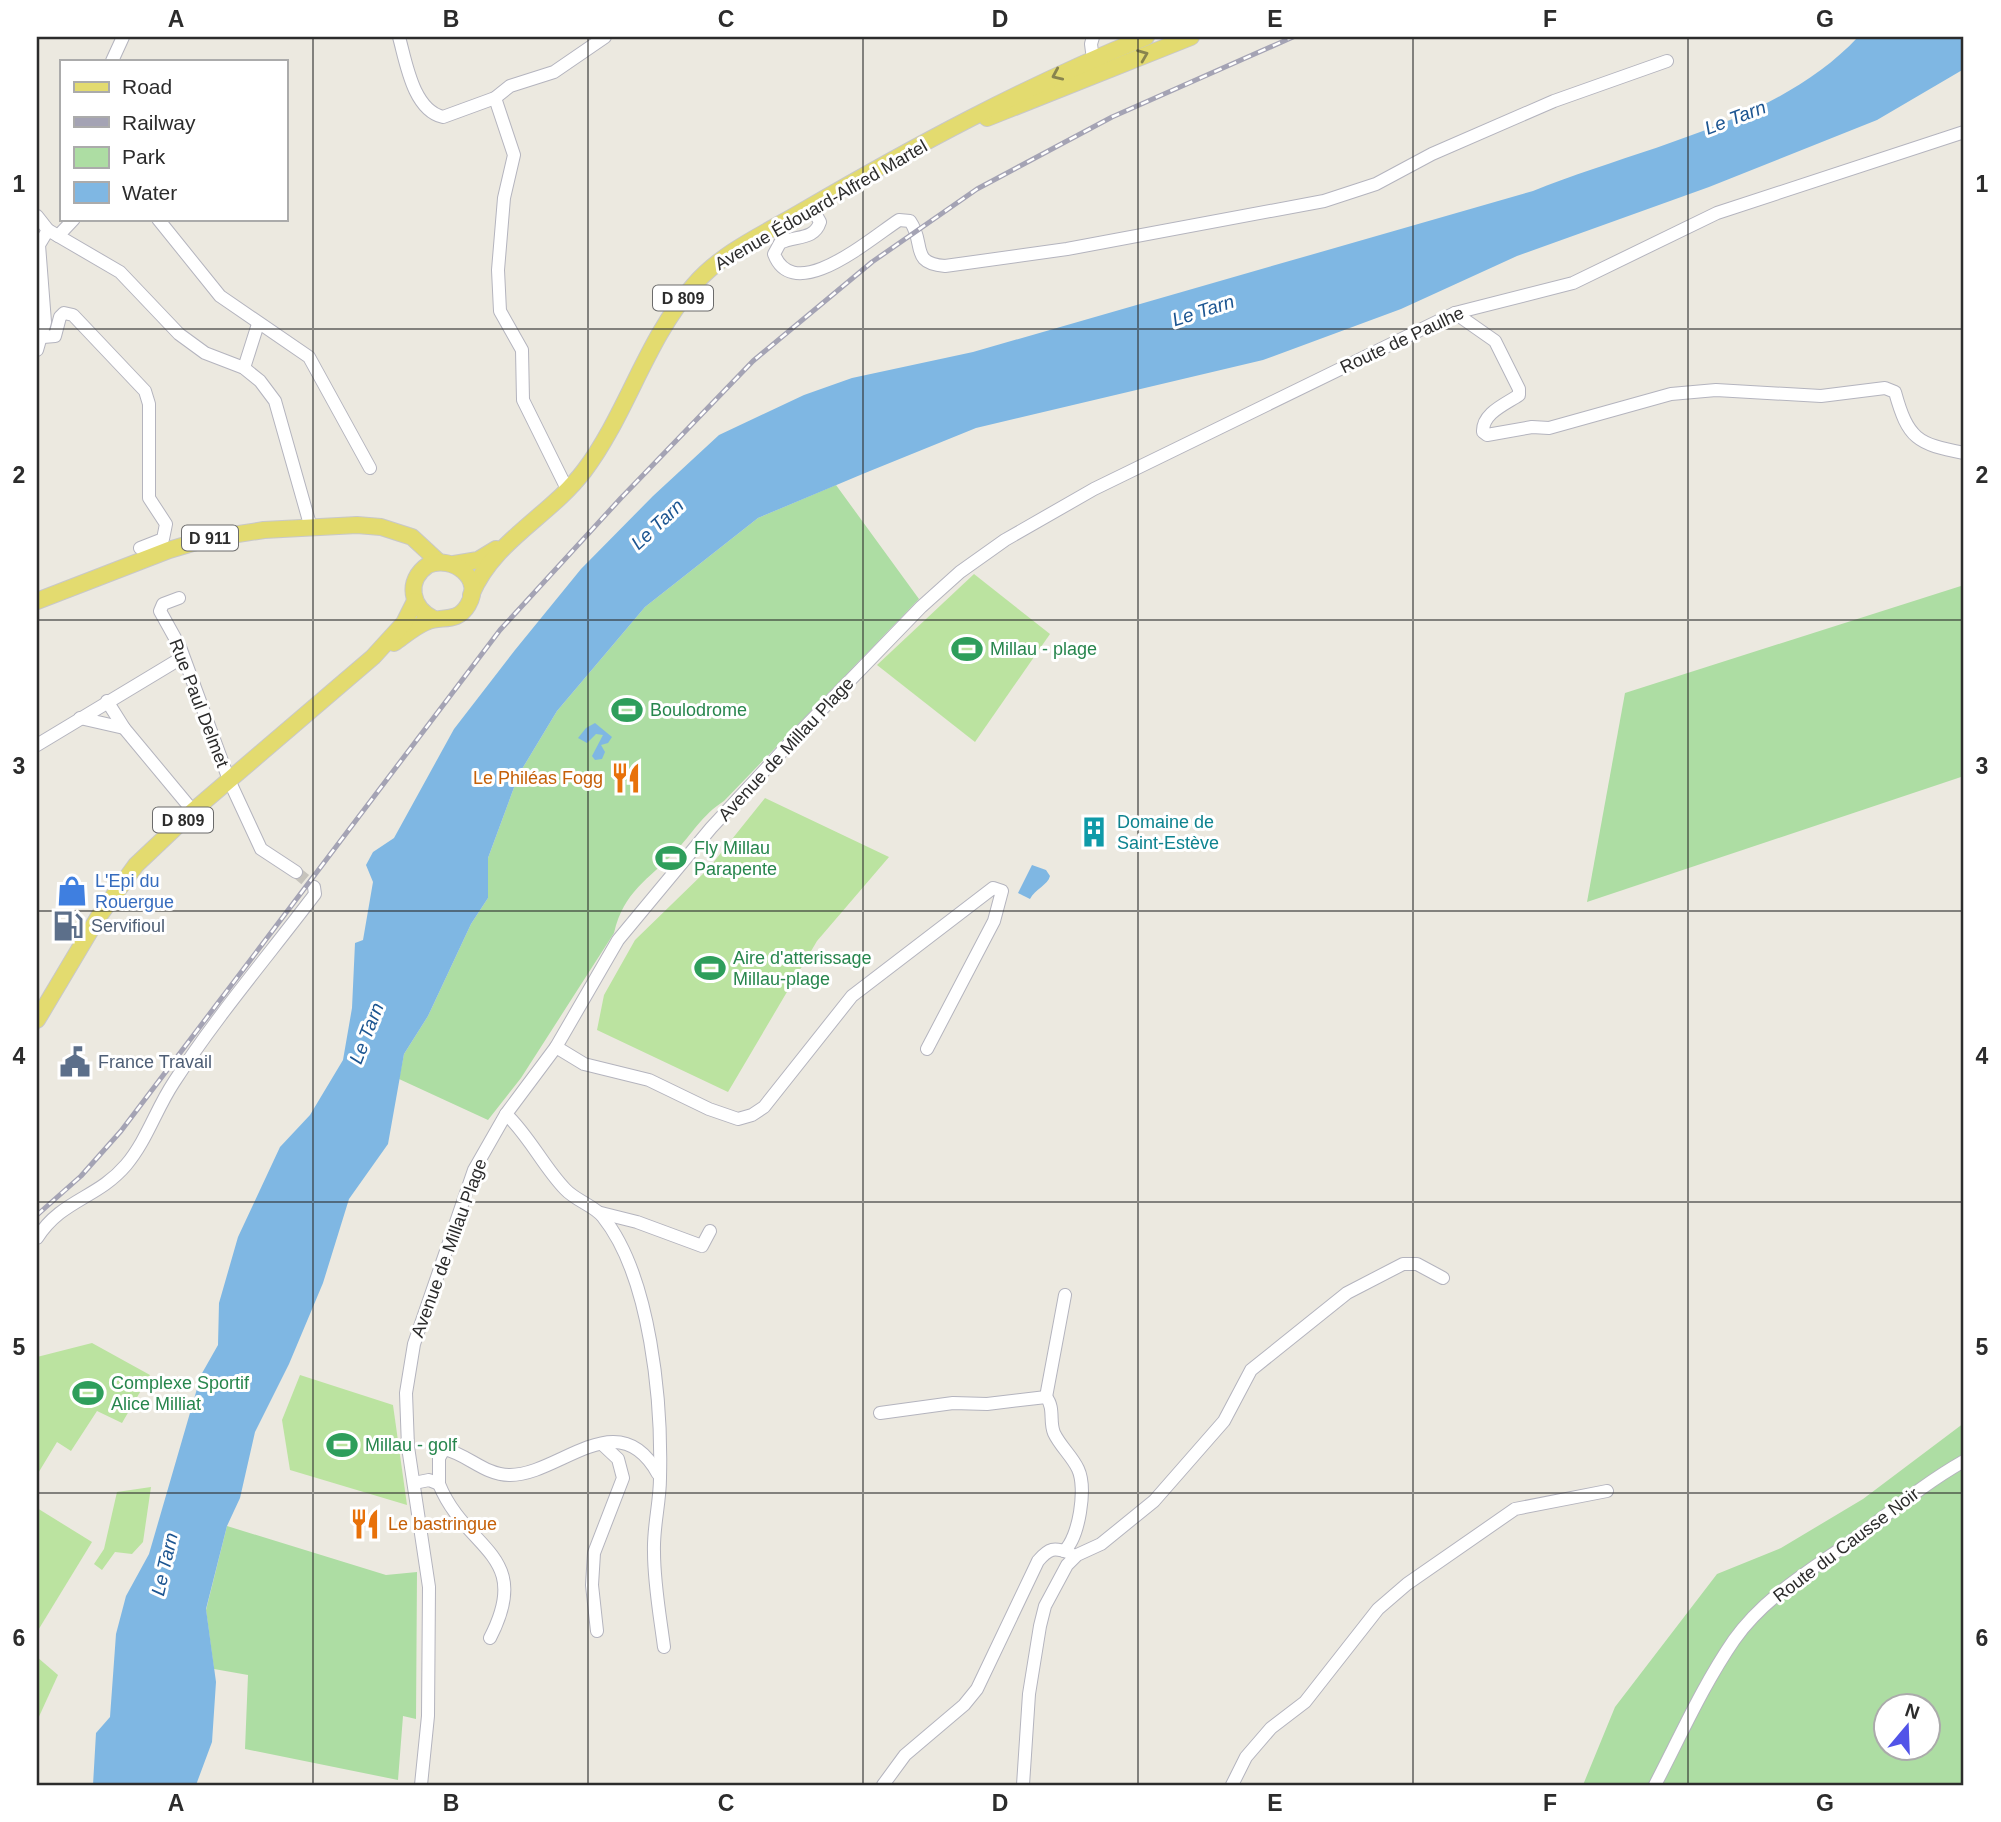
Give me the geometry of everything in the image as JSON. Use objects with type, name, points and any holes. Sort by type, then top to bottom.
[{"type":"main road","name":"D 809","points":[[1093,53],[1120,48],[1146,37]]},
{"type":"main road","name":"D 809","points":[[1093,53],[1191,37]]},
{"type":"main road","name":"Avenue Édouard-Alfred Martel","points":[[471,595],[483,573],[505,545],[567,489],[588,465],[669,320],[695,283],[725,258],[811,206],[1093,53]]},
{"type":"main road","name":"D 911","points":[[37,601],[133,563],[206,539],[245,532],[357,525],[412,537],[447,563]]},
{"type":"main road","points":[[392,531],[412,551],[419,573]]},
{"type":"main road","name":"Avenue Édouard-Alfred Martel","points":[[447,563],[478,560],[505,545]]},
{"type":"main road","points":[[447,563],[469,578],[471,595],[467,607],[458,616],[446,620],[434,619],[420,611],[413,587],[419,573],[428,565],[447,563]]},
{"type":"main road","name":"D 809","points":[[37,1020],[118,887],[193,811],[373,657],[404,622],[415,601]]},
{"type":"main road","name":"D 809","points":[[373,657],[434,619]]},
{"type":"street","points":[[112,60],[123,37]]},
{"type":"street","points":[[399,37],[410,74],[425,107],[435,115],[450,116],[495,98],[510,86],[554,72],[605,37]]},
{"type":"street","points":[[811,206],[820,222],[816,231],[811,235],[780,243],[774,254],[778,265],[793,275],[808,274],[830,265],[899,220],[910,221],[915,229],[920,257],[928,264],[944,266],[1081,246],[1324,201],[1376,184],[1432,154],[1554,101],[1667,61]]},
{"type":"street","points":[[495,98],[514,155],[504,198],[498,270],[500,311],[523,350],[523,400],[567,489]]},
{"type":"street","name":"Route de Paulhe","points":[[979,557],[1039,520],[1142,465],[1455,313],[1573,284],[1717,213],[1964,132]]},
{"type":"street","points":[[37,216],[53,233],[120,272],[179,334],[205,353],[244,368],[260,381],[275,401],[311,528]]},
{"type":"street","points":[[37,350],[43,337],[45,300],[38,245],[72,220]]},
{"type":"street","points":[[159,220],[220,296],[309,357],[370,468]]},
{"type":"street","points":[[43,337],[55,335],[60,317],[64,313],[73,315],[145,391],[149,404],[149,498],[166,524],[163,539],[140,548]]},
{"type":"street","points":[[1455,313],[1495,341],[1519,389],[1519,396],[1489,415],[1483,425],[1483,432],[1488,435],[1532,427],[1549,428],[1671,394],[1716,390],[1821,396],[1885,388],[1895,393],[1903,421],[1913,437],[1936,448],[1964,453]]},
{"type":"street","points":[[244,368],[258,324]]},
{"type":"street","name":"Avenue de Millau Plage","points":[[421,1785],[428,1716],[430,1609],[405,1417],[407,1379],[414,1344],[474,1170],[506,1114],[556,1047],[605,958],[656,891],[711,828],[878,651],[921,607],[979,557]]},
{"type":"street","name":"Rue Paul Delmet","points":[[179,598],[163,604],[160,611],[183,657],[229,780],[261,849],[296,872]]},
{"type":"street","points":[[37,745],[183,657]]},
{"type":"street","points":[[107,701],[124,728],[193,811]]},
{"type":"street","points":[[79,718],[124,728]]},
{"type":"street","points":[[37,1238],[47,1222],[62,1208],[109,1183],[127,1164],[147,1136],[172,1083],[315,894],[314,887]]},
{"type":"street","points":[[556,1047],[583,1064],[649,1080],[709,1109],[737,1119],[752,1115],[764,1108],[852,996],[993,888],[1002,891],[994,921],[928,1049]]},
{"type":"street","points":[[506,1114],[526,1133],[564,1188],[581,1204],[702,1246],[710,1231]]},
{"type":"street","points":[[601,1213],[617,1237],[635,1276],[645,1314],[655,1394],[660,1478],[653,1549],[664,1647]]},
{"type":"street","points":[[883,1785],[905,1755],[964,1705],[977,1689],[1038,1561],[1051,1548],[1070,1553],[1101,1544],[1154,1500],[1224,1421],[1251,1370],[1347,1293],[1403,1264],[1417,1264],[1443,1278]]},
{"type":"street","points":[[1046,1397],[1065,1295]]},
{"type":"street","points":[[1023,1785],[1029,1695],[1045,1606],[1067,1565],[1076,1537],[1081,1481],[1079,1471],[1053,1431],[1051,1403],[1046,1397]]},
{"type":"street","points":[[880,1413],[953,1403],[987,1404],[1046,1397]]},
{"type":"street","points":[[491,1638],[500,1618],[507,1589],[501,1567],[486,1546],[458,1521],[439,1484],[439,1458],[444,1449],[492,1472],[512,1476],[602,1444],[629,1443],[648,1455],[660,1478]]},
{"type":"street","points":[[597,1631],[592,1586],[594,1553],[623,1478],[618,1459],[602,1444]]},
{"type":"street","name":"Route du Causse Noir","points":[[1655,1785],[1714,1671],[1735,1638],[1753,1618],[1783,1588],[1915,1492],[1964,1461]]},
{"type":"street","points":[[414,1483],[429,1480],[439,1484]]},
{"type":"street","points":[[1232,1785],[1246,1758],[1272,1728],[1305,1702],[1378,1609],[1407,1584],[1516,1510],[1607,1491]]},
{"type":"green space","points":[[836,485],[919,599],[631,896],[618,919],[614,933],[521,1078],[488,1120],[399,1079],[404,1054],[428,1016],[471,924],[488,898],[488,858],[519,774],[557,711],[645,607],[758,518]]},
{"type":"green space","name":"Millau - plage","points":[[974,574],[1050,634],[975,742],[877,665]]},
{"type":"green space","points":[[1964,585],[1964,776],[1587,902],[1625,693]]},
{"type":"green space","name":"Aire d'atterissage Millau-plage","points":[[765,798],[889,857],[817,941],[728,1092],[597,1030],[604,995],[635,940],[708,869]]},
{"type":"green space","name":"Complexe Sportif Alice Milliat","points":[[92,1343],[150,1375],[122,1423],[97,1411],[71,1451],[57,1442],[37,1475],[37,1357]]},
{"type":"green space","name":"Millau - golf","points":[[300,1375],[393,1405],[407,1505],[290,1470],[282,1420]]},
{"type":"green space","points":[[1964,1423],[1964,1785],[1583,1785],[1615,1707],[1717,1574],[1781,1548],[1863,1499]]},
{"type":"green space","points":[[151,1487],[143,1542],[132,1554],[115,1552],[102,1570],[94,1564],[104,1549],[117,1492]]},
{"type":"green space","points":[[37,1508],[92,1542],[37,1632]]},
{"type":"green space","points":[[227,1526],[386,1575],[417,1572],[416,1719],[403,1716],[398,1780],[245,1749],[248,1675],[214,1669],[206,1610]]},
{"type":"green space","points":[[37,1657],[58,1675],[37,1721]]},
{"type":"water","name":"Le Tarn","points":[[1858,37],[1964,37],[1964,69],[1877,120],[1709,187],[1517,256],[1401,309],[1263,360],[976,428],[865,473],[758,518],[645,607],[557,711],[519,774],[488,858],[488,898],[471,924],[428,1016],[404,1054],[388,1144],[349,1199],[323,1283],[289,1364],[255,1432],[240,1498],[227,1526],[206,1609],[216,1682],[212,1742],[196,1785],[93,1785],[96,1733],[110,1717],[116,1634],[126,1596],[149,1554],[201,1375],[218,1345],[219,1303],[238,1237],[280,1147],[310,1115],[343,1060],[352,1008],[355,943],[363,940],[373,882],[366,865],[373,852],[394,838],[454,729],[515,650],[581,569],[653,496],[719,435],[804,395],[852,378],[973,352],[1533,191],[1748,112],[1825,67]]},
{"type":"water","points":[[595,723],[612,737],[608,743],[601,745],[605,752],[602,759],[595,760],[592,756],[603,735],[596,734],[587,743],[578,738],[586,728]]},
{"type":"water","points":[[1032,865],[1046,870],[1050,876],[1030,899],[1018,893]]},
{"type":"tunnel","points":[[296,872],[314,887]]},
{"type":"railway","points":[[37,1215],[81,1176],[121,1131],[500,630],[621,498],[753,361],[872,262],[977,189],[1112,117],[1293,37]]},
{"type":"place","name":"Millau - plage","points":[[967,649]]},
{"type":"place","name":"Boulodrome","points":[[627,710]]},
{"type":"place","name":"Le Philéas Fogg","points":[[626,778]]},
{"type":"place","name":"Domaine de Saint-Estève","points":[[1094,832]]},
{"type":"place","name":"Fly Millau Parapente","points":[[671,858]]},
{"type":"place","name":"L'Epi du Rouergue","points":[[72,891]]},
{"type":"place","name":"Servifioul","points":[[68,926]]},
{"type":"place","name":"Aire d'atterissage Millau-plage","points":[[710,968]]},
{"type":"place","name":"France Travail","points":[[75,1062]]},
{"type":"place","name":"Complexe Sportif Alice Milliat","points":[[88,1393]]},
{"type":"place","name":"Millau - golf","points":[[342,1445]]},
{"type":"place","name":"Le bastringue","points":[[365,1524]]}]
